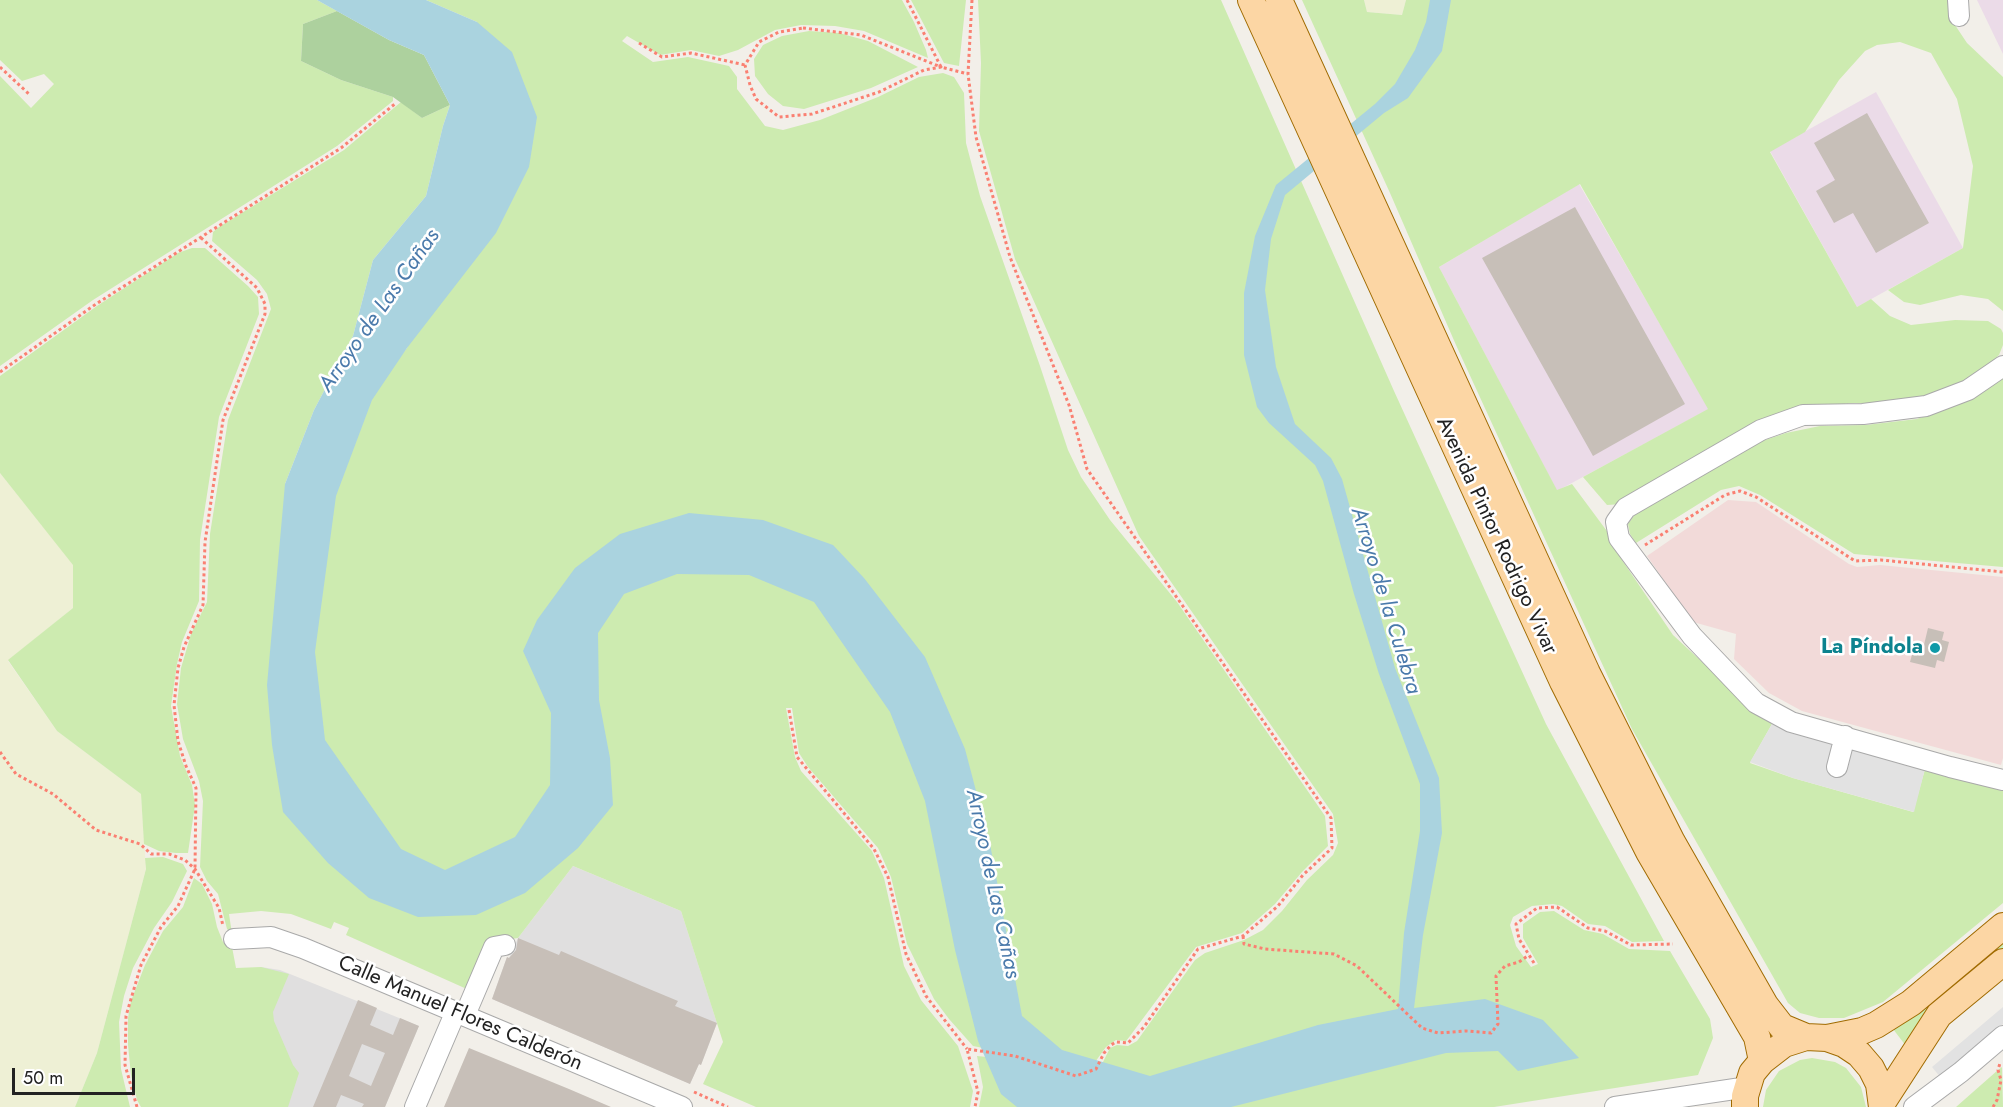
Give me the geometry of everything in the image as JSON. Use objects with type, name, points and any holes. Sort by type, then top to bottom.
[{"type":"main road","name":"Avenida Pintor Rodrigo Vivar","points":[[1251,0],[1563,682],[1649,852],[1757,1037],[1762,1060]]},
{"type":"main road","name":"Avenida Pintor Rodrigo Vivar","points":[[1279,0],[1587,673],[1672,843],[1765,1005],[1782,1027],[1844,1044],[1859,1054],[1871,1068],[1879,1084],[1882,1105]]},
{"type":"main road","points":[[1746,1097],[1752,1073],[1762,1060],[1784,1044],[1862,1031],[1902,1009],[2003,926]]},
{"type":"main road","points":[[1882,1105],[1939,1015],[2003,962]]},
{"type":"street","points":[[2003,366],[1968,390],[1926,406],[1863,414],[1803,416],[1761,430],[1626,508],[1616,522],[1619,538],[1692,636],[1756,703],[1791,722],[2003,780]]},
{"type":"street","points":[[1837,767],[1845,736]]},
{"type":"street","name":"Calle Manuel Flores Calderón","points":[[234,939],[271,937],[460,1013],[682,1107]]},
{"type":"street","points":[[415,1107],[494,947],[505,945]]},
{"type":"street","points":[[1914,1107],[2002,1044]]},
{"type":"street","points":[[1615,1107],[1746,1097]]},
{"type":"path","points":[[907,0],[941,67]]},
{"type":"path","points":[[967,1048],[1015,1056],[1076,1076],[1096,1069],[1111,1045],[1116,1042],[1128,1043],[1144,1027],[1198,949],[1243,936],[1278,906],[1303,875],[1332,848],[1331,818],[1087,469],[1069,405],[1010,257],[976,137],[968,74],[972,0]]},
{"type":"path","points":[[941,67],[924,70],[879,92],[812,114],[779,117],[756,99],[745,65],[759,42],[779,32],[803,28],[861,35],[941,67],[968,74]]},
{"type":"path","points":[[639,43],[662,57],[691,53],[745,65]]},
{"type":"path","points":[[0,67],[30,95]]},
{"type":"path","points":[[0,372],[96,304],[341,148],[396,103]]},
{"type":"path","points":[[137,1107],[125,1065],[126,1016],[141,965],[161,927],[178,906],[195,869],[196,788],[178,741],[174,705],[178,668],[184,646],[202,605],[205,542],[223,420],[266,314],[265,304],[257,288],[200,237]]},
{"type":"path","points":[[1631,554],[1725,495],[1740,491],[1756,497],[1855,561],[1881,560],[2003,572]]},
{"type":"path","points":[[789,710],[798,757],[874,849],[888,877],[906,954],[926,996],[967,1048],[978,1092],[975,1107]]},
{"type":"path","points":[[0,752],[16,774],[53,794],[96,830],[140,844],[151,854],[169,855],[185,860],[195,869],[219,908],[224,931],[234,939]]},
{"type":"path","points":[[1534,963],[1519,939],[1516,924],[1537,908],[1557,907],[1588,928],[1605,931],[1631,945],[1673,944]]},
{"type":"path","points":[[1243,936],[1244,944],[1265,949],[1334,954],[1357,966],[1422,1028],[1438,1033],[1466,1030],[1491,1033],[1498,1024],[1496,976],[1505,966],[1519,962],[1529,955]]},
{"type":"path","points":[[1992,1107],[1997,1100],[2001,1080],[1998,1070],[2002,1044]]},
{"type":"shaded area","points":[[1977,0],[2003,0],[2003,54]]},
{"type":"shaded area","points":[[1876,92],[1963,248],[1857,307],[1770,151]]},
{"type":"shaded area","points":[[1579,184],[1709,409],[1557,491],[1439,267]]},
{"type":"shaded area","points":[[1728,500],[1756,502],[1849,564],[1857,567],[1880,565],[2003,577],[2003,758],[2001,765],[1802,711],[1769,693],[1734,659],[1736,634],[1693,622],[1647,556]]},
{"type":"shaded area","points":[[1772,724],[1925,769],[1914,812],[1793,778],[1750,762]]},
{"type":"shaded area","points":[[573,866],[681,911],[717,1023],[701,1065],[699,1064],[690,1084],[492,999],[507,957],[509,958],[518,938]]},
{"type":"shaded area","points":[[261,967],[280,970],[419,1026],[385,1107],[271,1107]]},
{"type":"shaded area","points":[[2003,1007],[2003,1024],[1941,1078],[1932,1067]]},
{"type":"green space","points":[[0,0],[317,0],[337,11],[303,24],[301,61],[341,80],[393,97],[393,101],[337,146],[93,300],[0,366],[0,76],[31,108],[54,84],[44,74],[22,81],[0,60]]},
{"type":"green space","points":[[426,0],[902,0],[914,22],[928,58],[864,31],[835,26],[801,25],[775,30],[738,50],[719,56],[691,50],[660,55],[627,36],[622,41],[653,62],[688,57],[729,66],[737,77],[737,89],[765,126],[783,130],[820,120],[878,97],[919,77],[943,73],[954,77],[964,93],[966,143],[980,196],[1068,450],[1081,477],[1110,520],[1177,602],[1325,816],[1328,846],[1275,904],[1242,933],[1196,947],[1126,1041],[1116,1040],[1106,1047],[1090,1069],[973,1046],[949,1019],[934,999],[907,944],[891,877],[878,848],[808,767],[799,753],[792,708],[786,708],[795,757],[801,771],[872,851],[884,878],[904,966],[921,1000],[958,1046],[973,1091],[970,1107],[756,1107],[703,1084],[723,1042],[681,911],[573,866],[518,938],[491,942],[469,990],[346,935],[349,928],[334,922],[331,929],[291,914],[261,911],[229,914],[232,934],[227,929],[218,894],[207,881],[200,867],[203,801],[199,781],[183,739],[177,704],[181,668],[191,634],[207,602],[210,534],[228,420],[271,309],[267,294],[257,280],[212,241],[213,232],[344,150],[401,102],[422,118],[450,105],[426,196],[373,260],[353,336],[314,410],[285,484],[311,463],[407,348],[477,22]]},
{"type":"green space","points":[[911,0],[966,0],[959,66],[944,63]]},
{"type":"green space","points":[[978,0],[1221,0],[1394,391],[1546,724],[1664,941],[1632,942],[1605,926],[1588,924],[1562,906],[1553,904],[1532,906],[1513,917],[1510,925],[1516,946],[1531,967],[1538,964],[1523,938],[1523,924],[1540,912],[1554,911],[1584,930],[1603,934],[1629,949],[1670,951],[1710,1019],[1713,1038],[1698,1075],[1494,1107],[979,1107],[983,1087],[977,1056],[1100,1068],[1110,1048],[1117,1045],[1128,1046],[1137,1041],[1195,960],[1205,953],[1244,940],[1263,930],[1307,880],[1333,855],[1338,843],[1333,814],[1139,536],[1015,259],[979,131],[981,63]]},
{"type":"green space","points":[[1302,0],[1364,0],[1367,12],[1402,15],[1406,0],[1951,0],[1951,19],[1967,43],[2003,77],[2003,311],[1988,299],[1961,295],[1920,305],[1904,302],[1888,290],[1963,248],[1973,166],[1957,99],[1931,53],[1900,42],[1877,45],[1865,51],[1839,80],[1805,132],[1770,152],[1857,307],[1871,299],[1890,316],[1911,325],[1955,320],[1988,321],[2001,329],[2003,333],[2003,345],[1999,355],[1983,370],[1950,388],[1921,399],[1888,404],[1854,403],[1794,409],[1623,504],[1607,505],[1583,477],[1708,409],[1580,184],[1439,267],[1557,490],[1572,484],[1618,546],[1622,560],[1673,635],[1772,724],[1750,763],[1793,778],[1913,812],[1925,769],[2003,791],[2003,903],[1883,1002],[1844,1018],[1819,1018],[1800,1013],[1788,1003],[1632,729],[1456,345]]},
{"type":"green space","points":[[1364,0],[1406,0],[1402,15],[1367,12]]},
{"type":"green space","points":[[337,11],[389,40],[424,55],[450,105],[422,118],[393,97],[341,80],[301,61],[303,24]]},
{"type":"green space","points":[[809,31],[839,33],[868,41],[918,67],[871,88],[804,109],[783,106],[768,94],[755,76],[754,59],[763,45],[782,36]]},
{"type":"green space","points":[[192,248],[205,248],[248,286],[258,297],[259,314],[219,417],[200,540],[199,601],[182,642],[177,664],[171,706],[180,756],[192,785],[195,805],[188,853],[176,853],[159,851],[144,844],[141,794],[57,731],[8,660],[73,608],[73,565],[0,473],[0,376],[97,306],[178,253]]},
{"type":"green space","points":[[2003,375],[2003,567],[1854,554],[1760,495],[1739,486],[1721,490],[1636,543],[1630,534],[1628,524],[1635,514],[1750,445],[1786,433],[1820,426],[1866,425],[1917,419],[1963,402]]},
{"type":"green space","points":[[0,473],[73,564],[73,608],[8,661],[57,731],[141,794],[146,869],[97,1053],[75,1107],[0,1107]]},
{"type":"green space","points":[[163,857],[183,864],[187,871],[172,902],[154,928],[133,968],[124,996],[119,1022],[121,1069],[130,1107],[75,1107],[97,1053],[146,869],[145,858]]},
{"type":"green space","points":[[194,878],[202,884],[212,904],[223,942],[232,947],[236,968],[261,967],[289,974],[273,1012],[274,1021],[293,1065],[299,1073],[288,1107],[141,1107],[137,1100],[131,1075],[128,1045],[128,1018],[131,1001],[145,965],[163,931],[183,907]]},
{"type":"green space","points":[[2003,938],[2003,949],[1941,1003],[1906,1046],[1893,1029]]},
{"type":"green space","points":[[1812,1058],[1835,1062],[1846,1068],[1861,1087],[1866,1107],[1763,1107],[1766,1090],[1779,1071],[1800,1060]]},
{"type":"green space","points":[[2002,1067],[2003,1107],[1956,1107],[1998,1070]]},
{"type":"water","name":"Arroyo de Las Cañas","points":[[317,0],[426,0],[477,22],[512,52],[537,117],[529,167],[496,233],[407,348],[372,400],[336,496],[315,652],[325,740],[401,849],[445,870],[515,837],[550,785],[551,713],[523,651],[537,620],[575,568],[620,534],[689,513],[763,520],[833,545],[864,578],[925,657],[965,749],[990,844],[1022,1016],[1062,1050],[1150,1076],[1318,1025],[1398,1009],[1404,933],[1420,831],[1420,784],[1379,674],[1323,481],[1315,465],[1269,423],[1257,407],[1244,355],[1244,293],[1255,236],[1276,185],[1375,104],[1395,84],[1415,50],[1426,22],[1430,0],[1451,0],[1442,51],[1408,98],[1384,113],[1285,195],[1271,239],[1265,290],[1276,367],[1295,424],[1331,458],[1342,479],[1395,668],[1439,778],[1442,833],[1423,935],[1414,1008],[1485,999],[1543,1020],[1579,1058],[1518,1071],[1498,1051],[1446,1053],[1231,1107],[1017,1107],[1001,1094],[978,1041],[955,950],[925,801],[890,712],[814,602],[749,575],[677,574],[624,594],[598,633],[599,700],[610,758],[613,805],[578,848],[525,893],[476,915],[418,917],[369,898],[328,863],[283,812],[272,745],[267,685],[285,484],[314,410],[353,336],[373,260],[426,196],[450,105],[424,55],[389,40]]},
{"type":"building","points":[[1867,113],[1929,223],[1876,253],[1853,213],[1834,223],[1816,191],[1835,180],[1814,143]]},
{"type":"building","points":[[1575,207],[1685,404],[1593,456],[1482,258]]},
{"type":"building","name":"La Píndola","points":[[1928,628],[1944,632],[1942,640],[1949,642],[1944,662],[1937,660],[1935,668],[1910,662],[1914,647],[1923,649]]},
{"type":"building","points":[[518,938],[559,955],[561,951],[678,1001],[675,1006],[717,1023],[701,1065],[699,1064],[690,1084],[492,999],[507,957],[509,958],[516,950]]},
{"type":"building","points":[[358,1000],[377,1008],[370,1025],[393,1035],[400,1018],[419,1026],[385,1107],[362,1107],[364,1104],[341,1095],[336,1107],[313,1107]],"holes":[[[362,1044],[385,1053],[371,1086],[349,1076]]]},
{"type":"building","points":[[469,1048],[569,1089],[611,1107],[444,1107]]},
{"type":"place","name":"La Píndola","points":[[1935,648]]},
{"type":"water label","name":"Arroyo de la Culebra","points":[[1385,601]]}]
